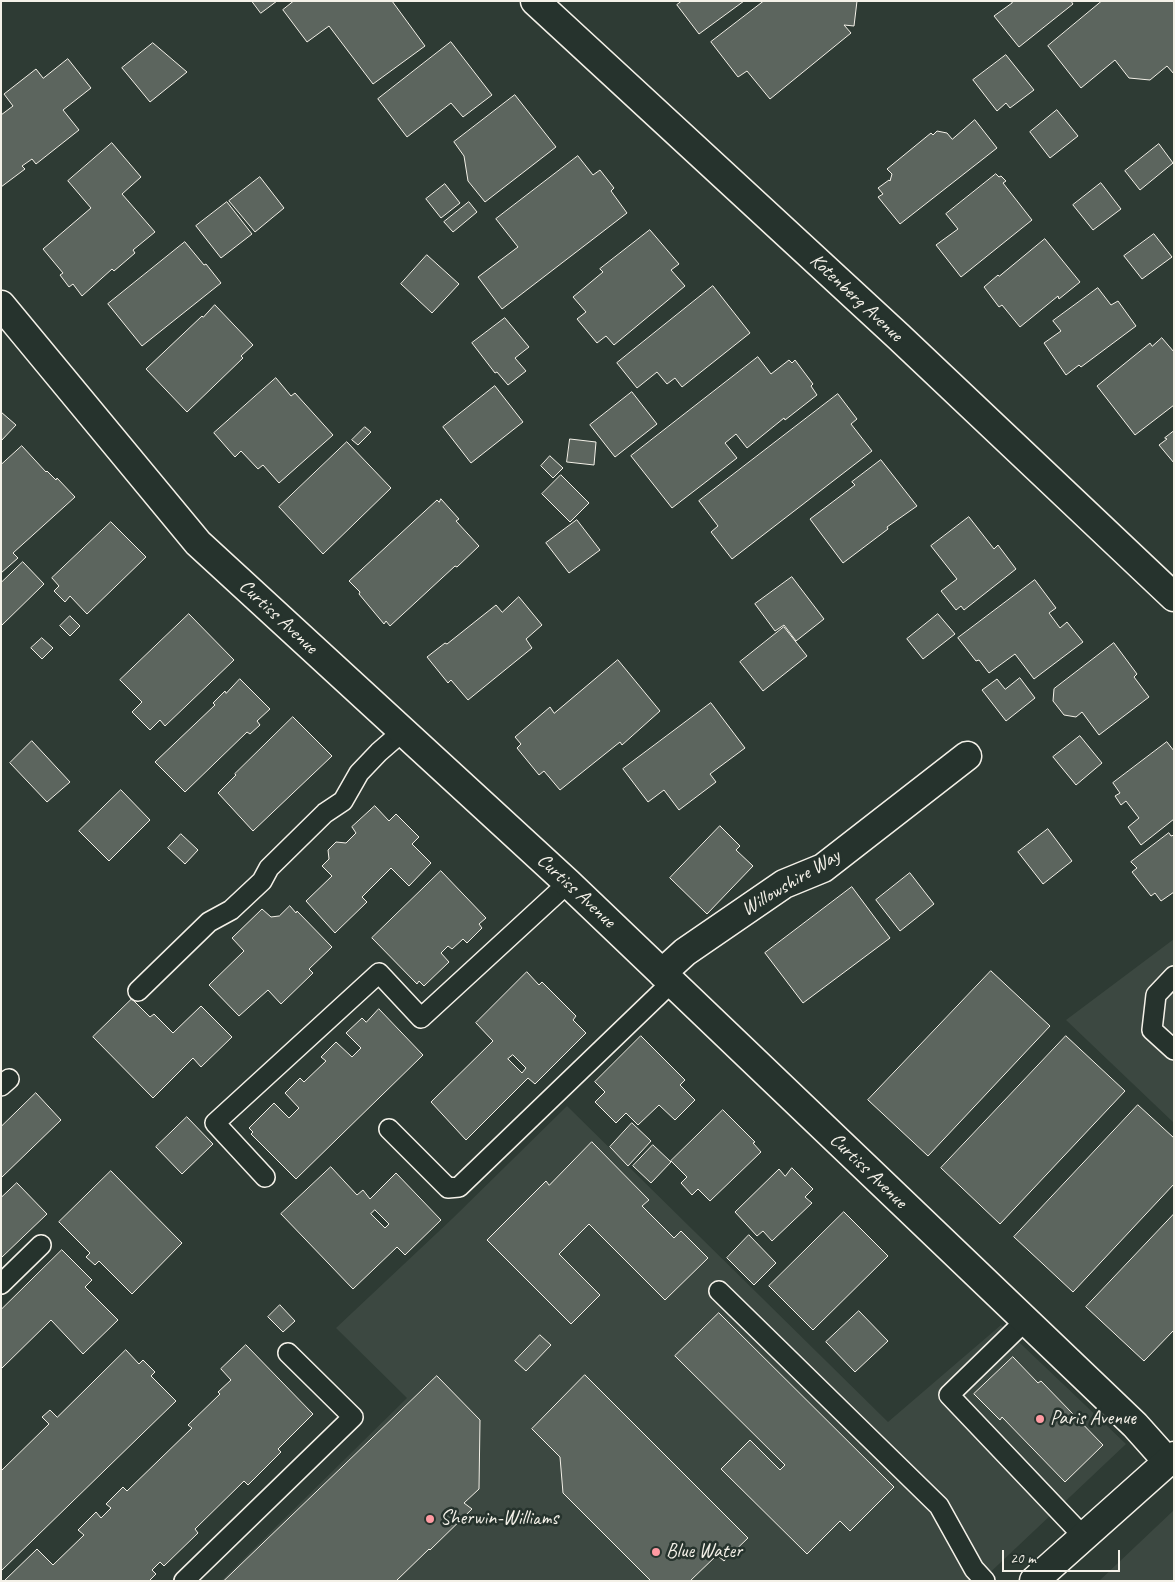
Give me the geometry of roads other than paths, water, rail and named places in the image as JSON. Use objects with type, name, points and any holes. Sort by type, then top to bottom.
[{"type":"street","name":"Kotenberg Avenue","points":[[535,1],[898,336],[1174,597]]},
{"type":"street","name":"Curtiss Avenue","points":[[1,306],[198,543],[568,883],[1171,1459]]},
{"type":"street","name":"Willowshire Way","points":[[666,978],[686,952],[784,884],[823,868],[966,756]]},
{"type":"street","points":[[1034,1581],[1171,1459]]},
{"type":"lane","points":[[138,991],[209,922],[231,910],[262,881],[269,868],[325,813],[343,801],[359,773],[402,732]]},
{"type":"lane","points":[[265,1177],[215,1123],[379,973],[421,1018],[568,883]]},
{"type":"lane","points":[[1174,976],[1156,995],[1152,1030],[1174,1050]]},
{"type":"lane","points":[[389,1129],[448,1188],[459,1187],[666,978]]},
{"type":"lane","points":[[1,1284],[41,1245]]},
{"type":"lane","points":[[719,1291],[939,1506],[974,1569],[985,1581]]},
{"type":"lane","points":[[1026,1321],[949,1394],[1084,1536]]},
{"type":"lane","points":[[184,1581],[353,1417],[288,1353]]},
{"type":"place","name":"Paris Avenue","points":[[1040,1419]]},
{"type":"place","name":"Sherwin-Williams","points":[[430,1519]]},
{"type":"place","name":"Blue Water","points":[[656,1552]]}]
